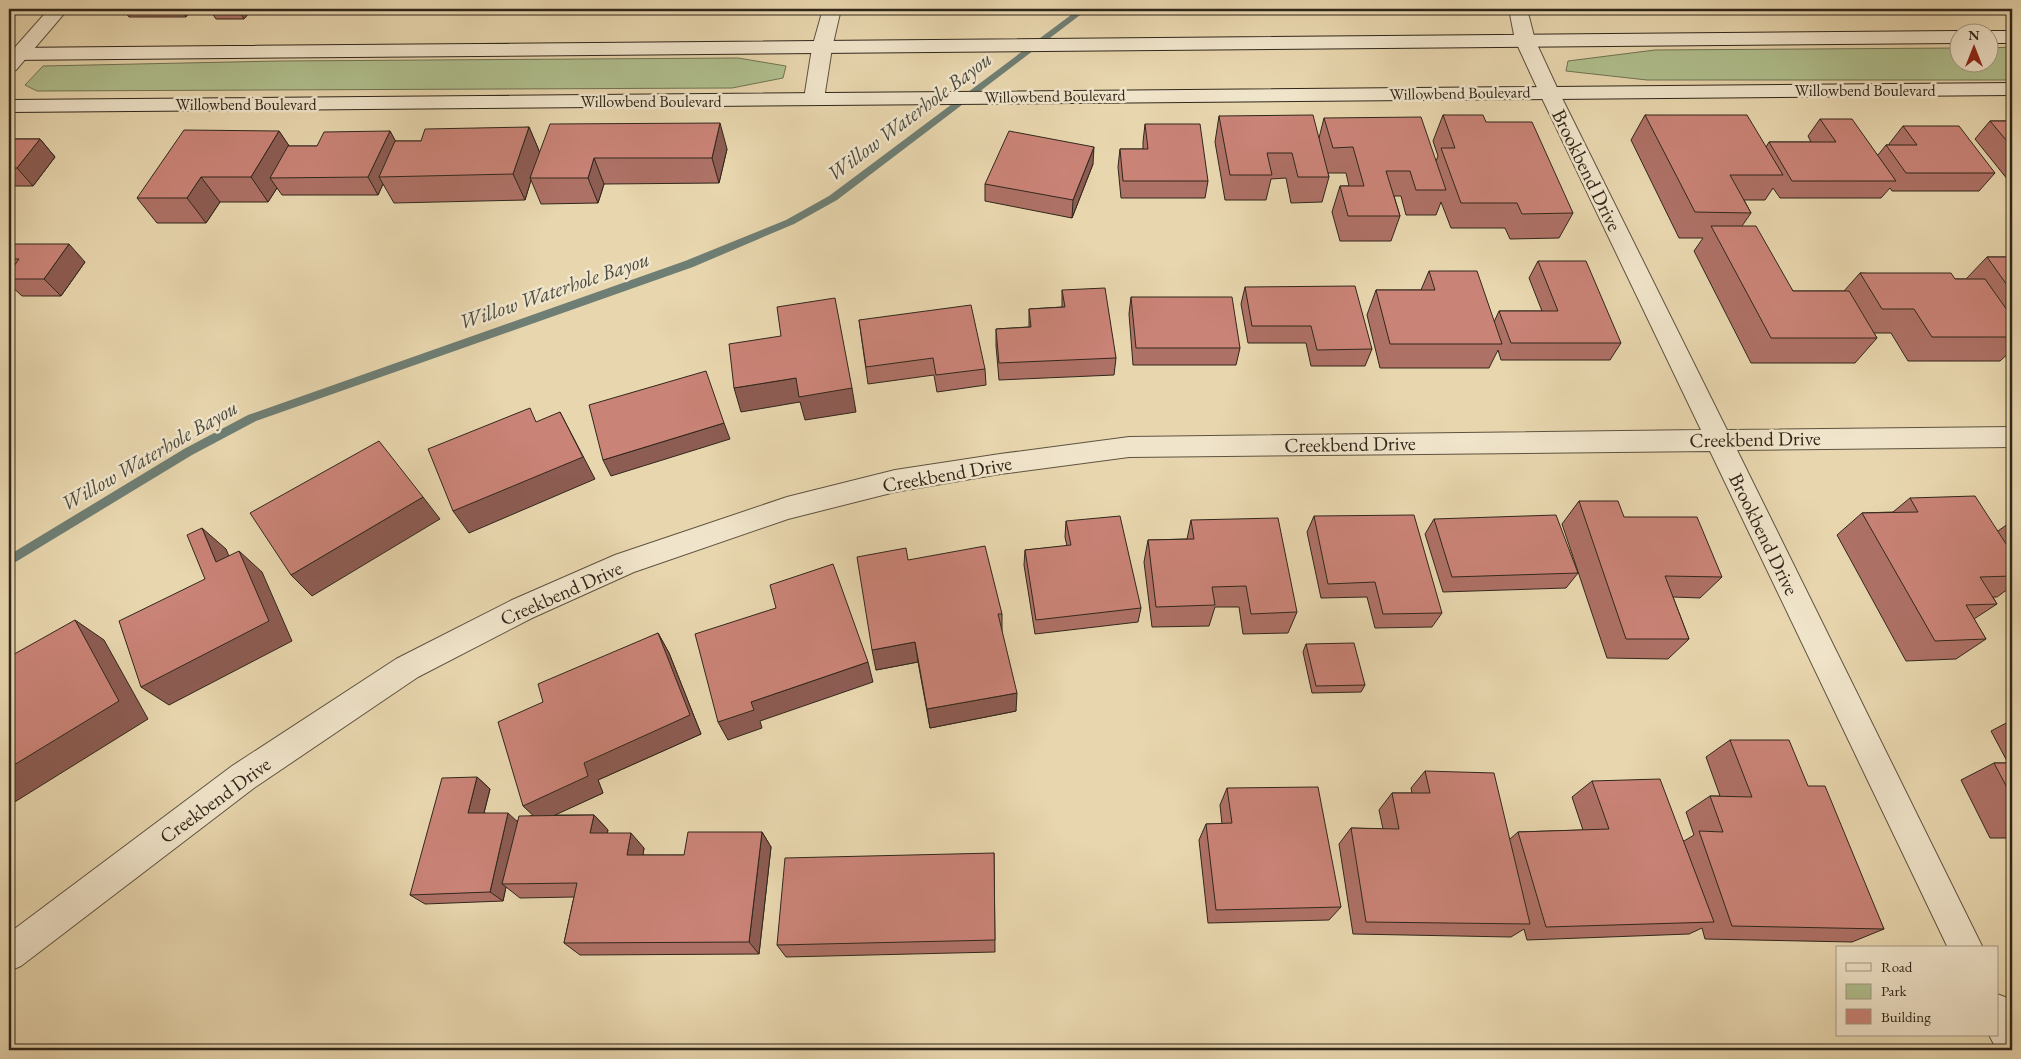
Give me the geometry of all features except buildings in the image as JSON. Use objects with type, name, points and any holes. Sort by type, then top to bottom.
[{"type":"main road","points":[[12,58],[59,9]]},
{"type":"main road","points":[[814,99],[822,48],[832,9]]},
{"type":"main road","name":"Brookbend Drive","points":[[1518,9],[1525,40],[1549,92],[1965,946]]},
{"type":"main road","points":[[12,58],[1113,43],[1948,37]]},
{"type":"main road","points":[[1998,37],[2012,37]]},
{"type":"main road","name":"Willowbend Boulevard","points":[[9,106],[2012,89]]},
{"type":"main road","name":"Creekbend Drive","points":[[9,954],[243,777],[408,668],[522,609],[625,564],[787,508],[895,480],[1129,447],[2012,437]]},
{"type":"main road","points":[[1998,1014],[2012,1043]]},
{"type":"green space","points":[[2012,47],[2012,80],[1647,80],[1566,71],[1568,61],[1655,50],[1948,48],[1948,72],[1998,72],[1998,48]]},
{"type":"green space","points":[[738,58],[786,66],[783,78],[732,88],[37,91],[25,85],[43,66],[279,61]]},
{"type":"waterway","name":"Willow Waterhole Bayou","points":[[9,561],[188,452],[252,418],[689,264],[790,222],[833,198],[1084,9]]}]
